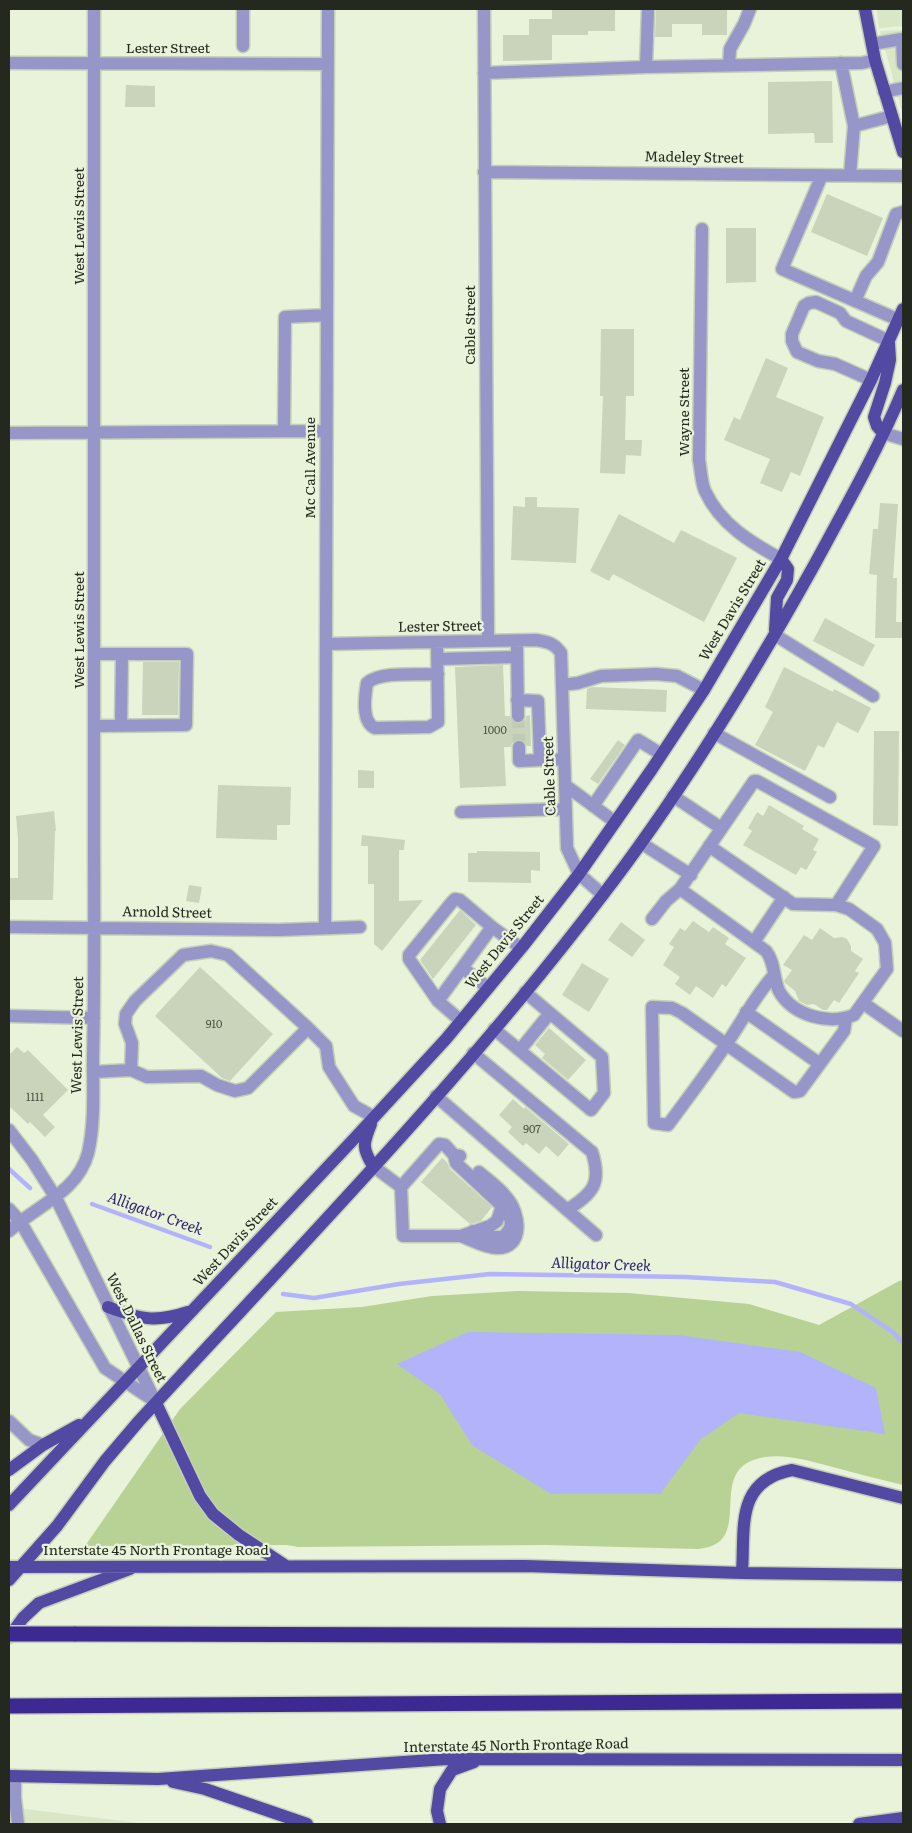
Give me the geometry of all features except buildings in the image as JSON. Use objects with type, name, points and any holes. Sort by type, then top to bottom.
[{"type":"highway","points":[[9,1635],[903,1636]]},
{"type":"highway","points":[[14,1706],[903,1701]]},
{"type":"main road","points":[[865,9],[875,60],[903,152]]},
{"type":"main road","name":"West Davis Street","points":[[9,1505],[374,1118],[461,1021],[579,874],[704,690],[781,559],[901,314]]},
{"type":"main road","points":[[883,433],[877,426],[874,417],[890,360],[889,341]]},
{"type":"main road","points":[[9,1580],[15,1567],[57,1526],[105,1461],[156,1403],[374,1166],[474,1053],[603,895],[673,796],[775,635],[859,483],[903,390]]},
{"type":"main road","points":[[775,635],[777,598],[787,580],[788,569],[781,559]]},
{"type":"main road","points":[[374,1118],[366,1137],[365,1152],[374,1166]]},
{"type":"main road","points":[[108,1307],[134,1316],[150,1319],[169,1318],[190,1312]]},
{"type":"main road","points":[[156,1403],[200,1496],[213,1514],[239,1535],[286,1566]]},
{"type":"main road","points":[[9,1470],[43,1445],[90,1419]]},
{"type":"main road","points":[[742,1573],[746,1506],[752,1492],[762,1482],[778,1472],[792,1470],[903,1498]]},
{"type":"main road","points":[[9,1635],[22,1618],[39,1604],[140,1565]]},
{"type":"main road","name":"Interstate 45 North Frontage Road","points":[[15,1567],[140,1565],[526,1566],[742,1573],[903,1575]]},
{"type":"main road","name":"Interstate 45 North Frontage Road","points":[[12,1776],[158,1779],[447,1759],[903,1760]]},
{"type":"main road","points":[[440,1824],[437,1811],[440,1789],[452,1770],[484,1759]]},
{"type":"main road","points":[[158,1779],[205,1789],[307,1824]]},
{"type":"main road","points":[[858,1824],[903,1818]]},
{"type":"street","name":"West Lewis Street","points":[[9,1231],[20,1221],[56,1198],[73,1181],[84,1166],[91,1132],[94,1018],[96,433],[94,9]]},
{"type":"street","points":[[243,9],[243,46]]},
{"type":"street","name":"Mc Call Avenue","points":[[325,927],[328,9]]},
{"type":"street","name":"Cable Street","points":[[484,9],[488,641]]},
{"type":"street","points":[[646,67],[648,9]]},
{"type":"street","points":[[729,65],[730,48],[744,24],[750,9]]},
{"type":"street","points":[[872,44],[902,39],[903,64]]},
{"type":"street","points":[[484,73],[646,67],[862,63],[875,60]]},
{"type":"street","name":"Lester Street","points":[[9,63],[328,64]]},
{"type":"street","points":[[841,63],[854,126],[850,175]]},
{"type":"street","points":[[884,92],[903,88]]},
{"type":"street","points":[[854,126],[892,116]]},
{"type":"street","name":"Madeley Street","points":[[484,172],[903,176]]},
{"type":"street","points":[[822,175],[782,270],[855,301],[901,314]]},
{"type":"street","points":[[855,301],[866,276],[878,262],[896,214],[903,212]]},
{"type":"street","name":"Wayne Street","points":[[702,228],[699,460],[705,490],[724,520],[748,541],[781,559]]},
{"type":"street","points":[[870,380],[835,364],[818,361],[797,352],[792,341],[792,334],[804,306],[816,302],[840,312],[846,321],[889,341]]},
{"type":"street","points":[[284,431],[285,316],[327,315]]},
{"type":"street","points":[[9,433],[326,431]]},
{"type":"street","points":[[883,433],[903,439]]},
{"type":"street","points":[[775,635],[873,696]]},
{"type":"street","points":[[517,640],[518,716]]},
{"type":"street","name":"Lester Street","points":[[326,644],[536,640],[555,645]]},
{"type":"street","points":[[437,642],[438,659],[438,674],[438,718],[434,725],[429,727],[375,728],[369,724],[366,718],[366,692],[367,683],[372,678],[438,674]]},
{"type":"street","name":"Cable Street","points":[[555,645],[561,653],[567,848],[579,874],[603,895]]},
{"type":"street","points":[[95,654],[187,654],[186,725],[122,724],[95,726]]},
{"type":"street","points":[[122,654],[122,724]]},
{"type":"street","points":[[438,659],[517,657]]},
{"type":"street","points":[[562,685],[578,683],[601,676],[656,674],[677,676],[704,690]]},
{"type":"street","points":[[517,700],[538,701],[540,760]]},
{"type":"street","points":[[714,733],[830,797]]},
{"type":"street","points":[[593,806],[638,740],[661,754]]},
{"type":"street","points":[[519,746],[519,761],[564,759]]},
{"type":"street","points":[[652,918],[691,875],[751,782],[757,781],[874,846],[836,905]]},
{"type":"street","points":[[565,785],[615,822]]},
{"type":"street","points":[[673,796],[721,828]]},
{"type":"street","points":[[461,812],[566,810]]},
{"type":"street","points":[[641,843],[691,875]]},
{"type":"street","points":[[680,889],[769,954],[779,991],[786,999],[808,1015],[820,1018],[846,1019],[854,1015],[887,969],[885,943],[878,929],[849,908],[836,905],[794,904],[709,846]]},
{"type":"street","points":[[754,942],[784,897]]},
{"type":"street","points":[[461,1021],[438,1001],[409,959],[409,955],[455,899],[460,900],[521,948]]},
{"type":"street","name":"Arnold Street","points":[[9,927],[279,930],[360,927]]},
{"type":"street","points":[[438,1001],[492,927]]},
{"type":"street","points":[[131,1070],[132,1043],[125,1024],[126,1014],[134,1001],[183,955],[211,951],[228,955],[326,1046],[329,1067],[354,1106],[374,1118]]},
{"type":"street","points":[[463,968],[488,988]]},
{"type":"street","points":[[774,975],[764,986],[727,1044],[668,1125],[654,1123],[652,1007],[677,1011],[727,1044],[797,1092],[800,1091],[844,1031],[846,1019]]},
{"type":"street","points":[[494,1029],[591,1110],[604,1093],[602,1057],[525,992]]},
{"type":"street","points":[[863,1003],[903,1031]]},
{"type":"street","points":[[746,1012],[820,1064]]},
{"type":"street","points":[[520,1050],[550,1013]]},
{"type":"street","points":[[9,1016],[94,1018]]},
{"type":"street","points":[[93,1072],[131,1070],[147,1077],[201,1076],[217,1085],[235,1091],[248,1088],[308,1028]]},
{"type":"street","points":[[474,1053],[592,1152],[597,1179],[590,1192],[567,1210]]},
{"type":"street","points":[[436,1096],[596,1236]]},
{"type":"street","name":"West Dallas Street","points":[[9,1130],[32,1160],[56,1198],[156,1403]]},
{"type":"street","points":[[454,1154],[456,1163],[502,1206],[497,1221],[490,1226],[461,1236],[403,1236],[401,1187],[439,1144],[445,1144],[454,1154],[462,1157],[508,1198],[519,1224],[517,1235],[511,1243],[503,1248],[495,1249],[461,1236]]},
{"type":"street","points":[[374,1166],[401,1187]]},
{"type":"street","name":"West Dallas Street","points":[[9,1209],[20,1221],[105,1368],[156,1403]]},
{"type":"street","points":[[9,1422],[29,1440],[43,1445]]},
{"type":"street","points":[[12,1776],[18,1824]]},
{"type":"shaded area","points":[[877,9],[903,9],[903,26],[879,28]]},
{"type":"shaded area","points":[[903,30],[903,115],[880,31]]},
{"type":"shaded area","points":[[9,1807],[147,1824],[9,1824]]},
{"type":"green space","points":[[903,1280],[903,1485],[798,1458],[765,1457],[746,1464],[736,1475],[725,1534],[716,1544],[698,1549],[546,1545],[85,1546],[180,1409],[276,1312],[362,1307],[432,1296],[518,1291],[628,1293],[749,1304],[819,1325]]},
{"type":"water","points":[[468,1332],[678,1335],[800,1352],[876,1388],[885,1434],[739,1413],[701,1439],[660,1494],[551,1494],[472,1445],[440,1394],[397,1364]]},
{"type":"waterway","name":"Alligator Creek","points":[[9,1169],[30,1188]]},
{"type":"waterway","name":"Alligator Creek","points":[[92,1204],[210,1247]]},
{"type":"waterway","name":"Alligator Creek","points":[[283,1294],[314,1298],[399,1284],[490,1274],[685,1277],[775,1282],[851,1304],[894,1333],[903,1343]]},
{"type":"tunnel","points":[[518,716],[519,747]]}]
